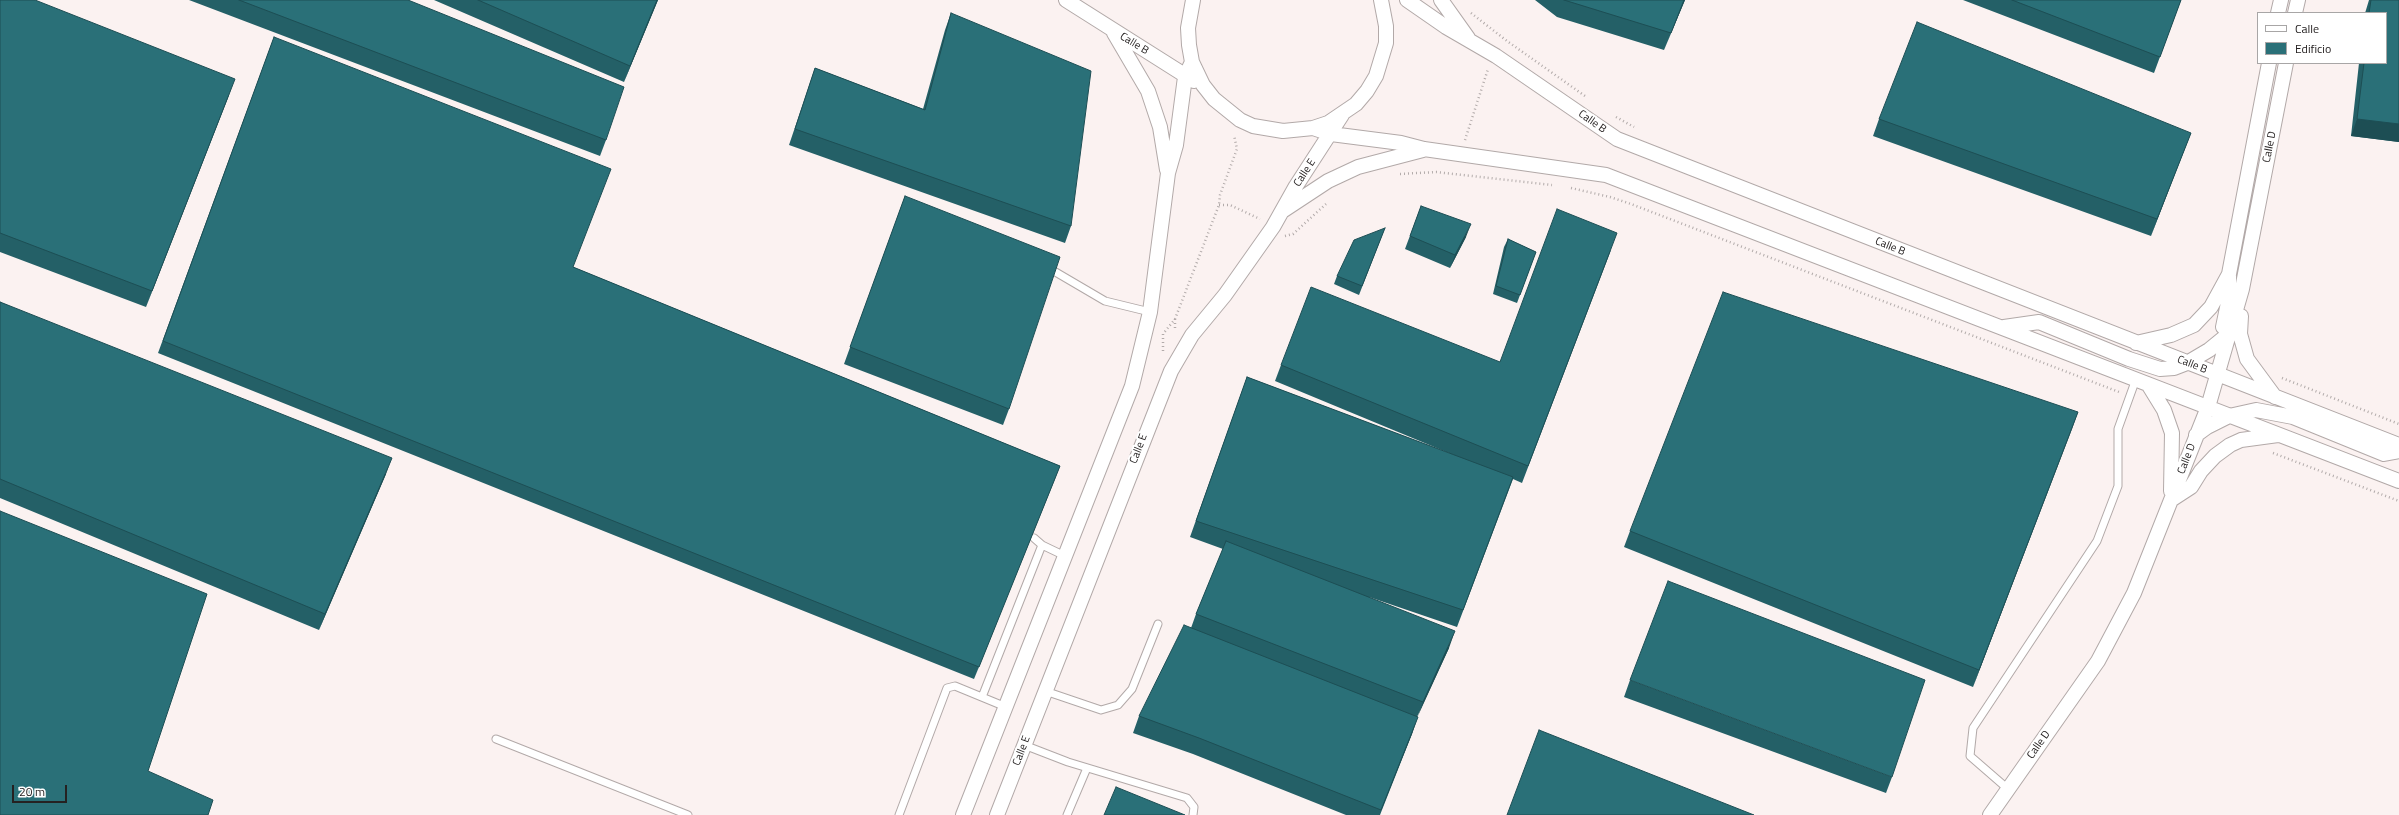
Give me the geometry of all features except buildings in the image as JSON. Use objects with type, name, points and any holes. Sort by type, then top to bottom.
[{"type":"street","name":"Calle B","points":[[1066,0],[1112,31],[1136,43],[1186,77],[1203,85]]},
{"type":"street","points":[[1193,0],[1188,28],[1192,62],[1203,85],[1214,99],[1240,120],[1268,130],[1298,131],[1313,128],[1342,115],[1356,104],[1376,76],[1386,43],[1383,3]]},
{"type":"street","name":"Calle B","points":[[1407,0],[1438,22],[1469,38],[1618,140],[2399,445]]},
{"type":"street","points":[[1441,0],[1469,38]]},
{"type":"street","points":[[2278,12],[2281,0]]},
{"type":"street","points":[[2295,12],[2298,0]]},
{"type":"street","points":[[1112,31],[1139,74],[1150,97],[1160,127],[1168,174]]},
{"type":"street","points":[[963,815],[1132,386],[1150,312],[1168,174],[1176,145],[1186,77],[1192,62]]},
{"type":"street","name":"Calle D","points":[[2136,343],[2171,335],[2194,325],[2211,307],[2229,274],[2269,64]]},
{"type":"street","name":"Calle D","points":[[1990,815],[2098,661],[2134,593],[2208,407],[2226,336],[2242,289],[2286,64]]},
{"type":"street","name":"Calle E","points":[[997,815],[1044,691],[1171,371],[1192,335],[1225,295],[1284,210],[1296,186],[1342,115]]},
{"type":"street","points":[[1313,128],[1331,134],[1401,143],[1424,149],[1606,175],[2399,481]]},
{"type":"street","points":[[1284,210],[1328,181],[1358,167],[1424,149]]},
{"type":"street","points":[[2002,327],[2039,322],[2129,359],[2160,369],[2174,368],[2187,363],[2226,336],[2229,274]]},
{"type":"street","points":[[2242,289],[2240,334],[2248,359],[2275,397]]},
{"type":"street","points":[[2142,382],[2164,410],[2172,433],[2171,500]]},
{"type":"street","points":[[2196,435],[2207,427],[2230,416],[2256,410],[2286,416],[2384,454],[2399,450]]},
{"type":"street","points":[[2171,500],[2191,487],[2201,471],[2215,456],[2230,445],[2241,440],[2280,435]]},
{"type":"lane","points":[[1038,262],[1105,301],[1150,312]]},
{"type":"lane","points":[[2008,789],[1970,756],[1973,728],[2097,540],[2118,486],[2118,430],[2130,396],[2142,382]]},
{"type":"lane","points":[[1034,538],[1042,545],[1065,556]]},
{"type":"lane","points":[[982,697],[1042,545]]},
{"type":"lane","points":[[1044,691],[1101,710],[1118,705],[1132,689],[1158,624]]},
{"type":"lane","points":[[900,815],[947,688],[955,686],[1006,707]]},
{"type":"lane","points":[[496,739],[688,815]]},
{"type":"lane","points":[[1024,745],[1087,768],[1187,798],[1194,807],[1193,815]]},
{"type":"lane","points":[[1067,815],[1087,768]]},
{"type":"path","points":[[1470,11],[1507,41],[1590,99]]},
{"type":"path","points":[[1464,146],[1486,71],[1490,65]]},
{"type":"path","points":[[1163,351],[1163,334],[1175,319],[1219,205],[1220,195],[1237,149],[1227,111]]},
{"type":"path","points":[[1610,112],[1639,128]]},
{"type":"path","points":[[1395,175],[1426,172],[1460,174],[1558,186]]},
{"type":"path","points":[[1564,187],[1610,197],[1631,204],[2130,396]]},
{"type":"path","points":[[1282,234],[1288,236],[1293,234],[1331,200]]},
{"type":"path","points":[[1219,205],[1230,205],[1263,221]]},
{"type":"path","points":[[2253,367],[2399,424]]},
{"type":"path","points":[[2269,451],[2399,501]]}]
